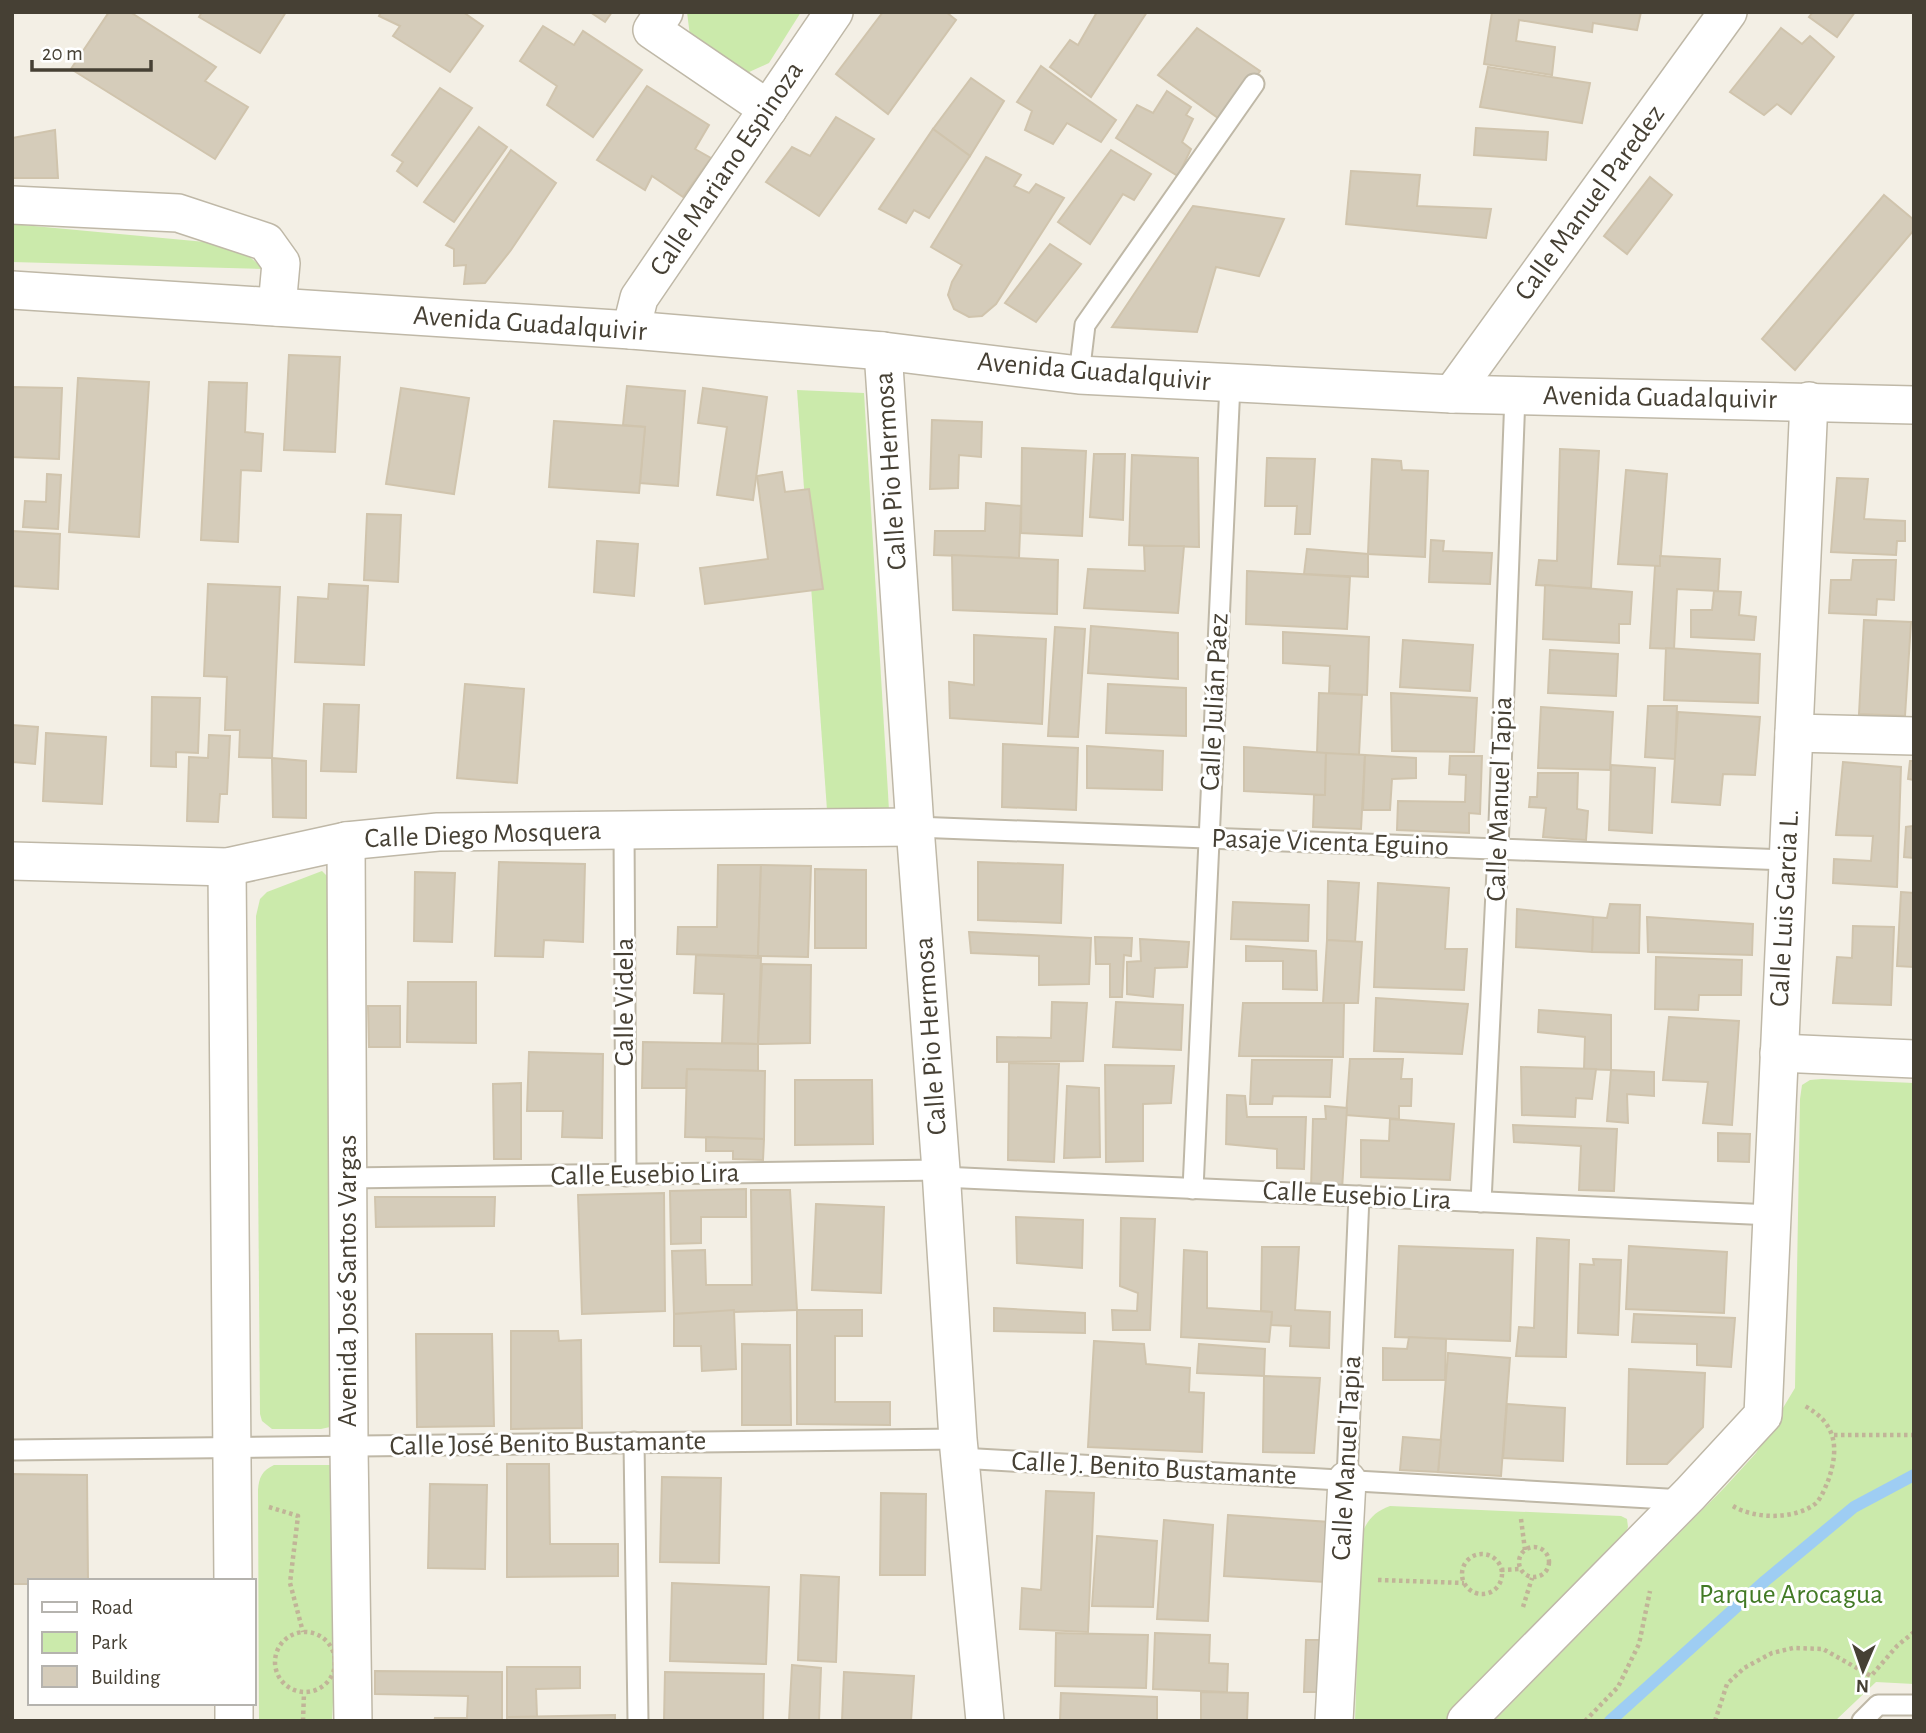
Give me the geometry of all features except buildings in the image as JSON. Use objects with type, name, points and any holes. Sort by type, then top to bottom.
[{"type":"street","points":[[664,12],[652,30],[768,109]]},
{"type":"street","name":"Calle Mariano Espinoza","points":[[631,330],[639,298],[834,12]]},
{"type":"street","name":"Calle Manuel Paredez","points":[[1452,394],[1727,12]]},
{"type":"street","points":[[12,205],[178,213],[266,242],[281,263],[277,307]]},
{"type":"street","name":"Avenida Guadalquivir","points":[[12,290],[631,330],[883,351],[1079,375],[1452,394],[1914,405]]},
{"type":"street","name":"Calle Pio Hermosa","points":[[883,351],[959,1448],[985,1721]]},
{"type":"street","name":"Calle Luis Garcia L.","points":[[1764,1401],[1809,401]]},
{"type":"street","points":[[1794,733],[1914,736]]},
{"type":"street","name":"Calle Diego Mosquera","points":[[12,861],[227,867],[346,841],[438,832],[915,827]]},
{"type":"street","name":"Avenida José Santos Vargas","points":[[346,841],[353,1721]]},
{"type":"street","points":[[227,867],[233,1579]]},
{"type":"street","points":[[1779,1053],[1914,1059]]},
{"type":"street","points":[[1466,1721],[1692,1492],[1764,1401]]},
{"type":"street","name":"Calle Manuel Tapia","points":[[1334,1721],[1348,1480]]},
{"type":"lane","points":[[1079,375],[1085,325],[1254,84]]},
{"type":"lane","name":"Calle Julián Páez","points":[[1193,1189],[1230,384]]},
{"type":"lane","name":"Calle Manuel Tapia","points":[[1481,1202],[1498,850],[1515,395]]},
{"type":"lane","name":"Pasaje Vicenta Eguino","points":[[915,827],[1787,860]]},
{"type":"lane","name":"Calle Videla","points":[[624,829],[626,1176]]},
{"type":"lane","name":"Calle Eusebio Lira","points":[[348,1178],[942,1174],[1193,1189],[1772,1215]]},
{"type":"lane","name":"Calle Manuel Tapia","points":[[1348,1480],[1359,1196]]},
{"type":"lane","points":[[634,1441],[638,1721]]},
{"type":"lane","name":"Calle José Benito Bustamante","points":[[12,1450],[634,1441],[959,1448]]},
{"type":"lane","name":"Calle J. Benito Bustamante","points":[[959,1448],[1348,1480],[1692,1492]]},
{"type":"lane","points":[[1861,1721],[1878,1705],[1914,1705]]},
{"type":"path","points":[[1692,1492],[1740,1510],[1774,1516],[1797,1513],[1816,1503],[1834,1464],[1834,1435],[1819,1413],[1764,1401]]},
{"type":"path","points":[[1834,1435],[1914,1435]]},
{"type":"path","points":[[266,1506],[298,1516],[290,1583],[303,1632]]},
{"type":"path","points":[[1501,1570],[1520,1569],[1527,1576],[1537,1578],[1548,1569],[1549,1560],[1540,1548],[1530,1547],[1518,1559],[1520,1569]]},
{"type":"path","points":[[1482,1554],[1495,1559],[1501,1570],[1502,1576],[1496,1588],[1486,1594],[1473,1592],[1464,1583],[1462,1569],[1469,1558],[1475,1555],[1482,1554]]},
{"type":"path","points":[[1378,1580],[1464,1583]]},
{"type":"path","points":[[1585,1721],[1618,1687],[1639,1644],[1649,1600],[1650,1580]]},
{"type":"path","points":[[303,1632],[322,1637],[334,1653],[335,1663],[329,1681],[313,1692],[304,1693],[285,1686],[274,1668],[277,1648],[292,1634],[303,1632]]},
{"type":"path","points":[[1715,1721],[1727,1684],[1744,1668],[1772,1653],[1793,1648],[1823,1649],[1871,1676],[1897,1646],[1914,1632]]},
{"type":"path","points":[[303,1721],[304,1693]]},
{"type":"green space","points":[[687,12],[801,12],[769,63],[747,73],[690,36]]},
{"type":"green space","points":[[12,224],[227,244],[244,252],[264,269],[12,262]]},
{"type":"green space","points":[[797,390],[864,393],[889,810],[827,810]]},
{"type":"green space","points":[[322,871],[334,883],[335,1421],[330,1427],[321,1429],[272,1429],[262,1421],[260,1414],[256,916],[260,899],[267,892]]},
{"type":"green space","name":"Parque Arocagua","points":[[1810,1080],[1914,1083],[1914,1684],[1876,1682],[1835,1721],[1494,1721],[1756,1453],[1795,1388],[1800,1099],[1802,1085]]},
{"type":"green space","points":[[274,1465],[339,1465],[339,1673],[334,1684],[332,1721],[259,1721],[258,1490],[262,1475]]},
{"type":"green space","points":[[1390,1506],[1621,1516],[1627,1519],[1628,1527],[1624,1536],[1447,1721],[1355,1721],[1361,1536],[1372,1517]]},
{"type":"waterway","points":[[1610,1721],[1765,1581],[1854,1507],[1914,1475]]}]
